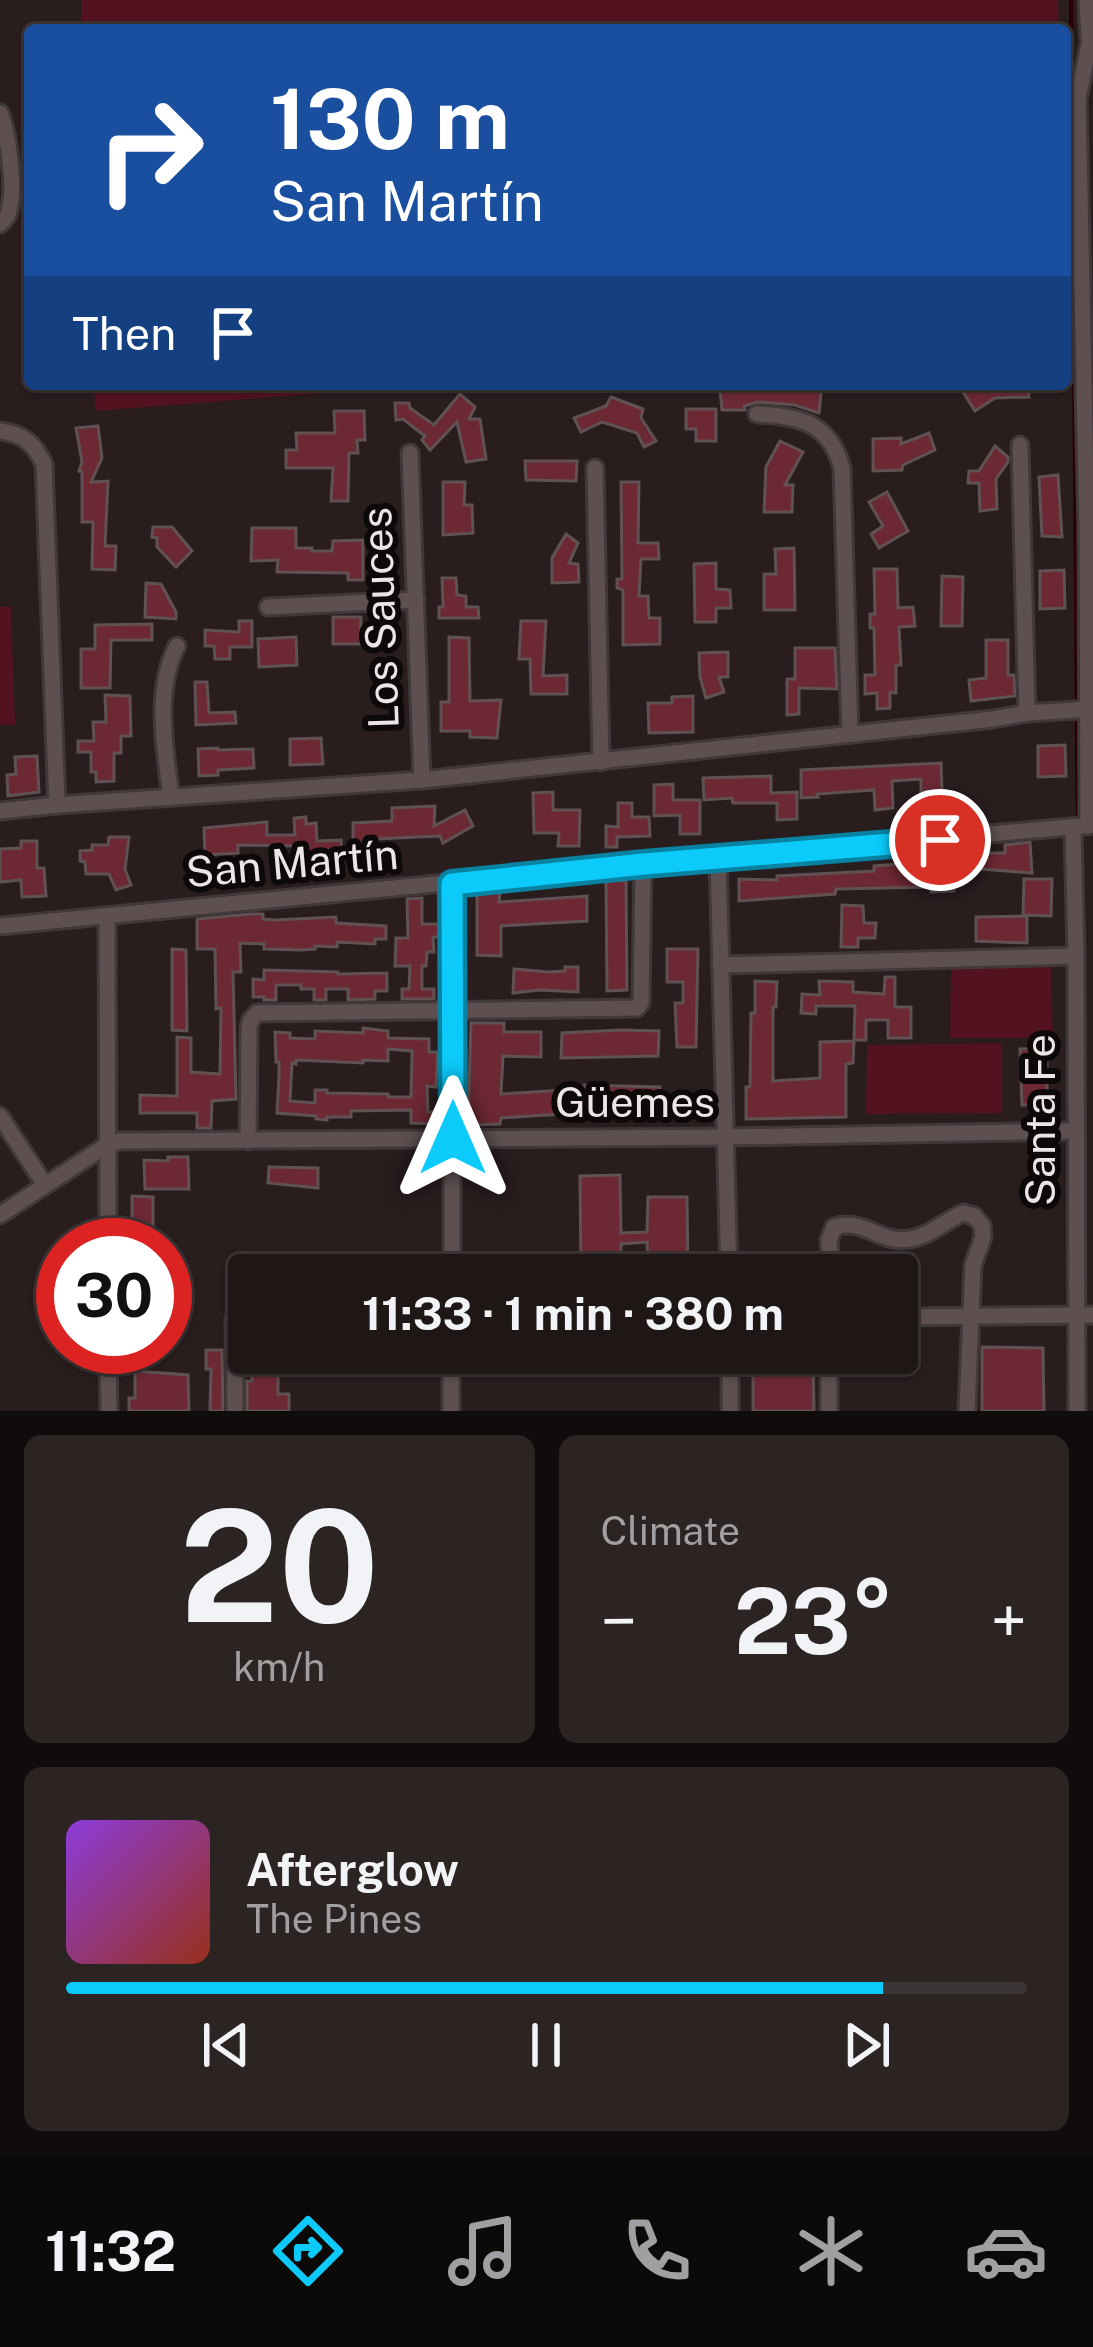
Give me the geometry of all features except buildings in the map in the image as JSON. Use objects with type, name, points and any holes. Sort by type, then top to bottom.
[{"type":"street","name":"Santa Fe","points":[[1077,1411],[1083,1315],[1076,956],[1085,827],[1090,565],[1078,100],[1090,57],[1087,0]]},
{"type":"street","points":[[0,113],[6,130],[12,202],[0,224]]},
{"type":"street","points":[[758,414],[807,422],[828,435],[838,450],[850,734]]},
{"type":"street","points":[[0,431],[28,440],[44,464],[57,805]]},
{"type":"street","points":[[1020,445],[1027,712]]},
{"type":"street","name":"Los Sauces","points":[[410,453],[422,780]]},
{"type":"street","points":[[595,468],[601,762]]},
{"type":"street","points":[[268,607],[416,600]]},
{"type":"street","points":[[171,797],[166,678],[167,664],[177,646]]},
{"type":"street","points":[[0,812],[422,780],[1089,709]]},
{"type":"street","name":"San Martín","points":[[2,928],[644,864],[1085,827]]},
{"type":"street","points":[[718,858],[729,1254]]},
{"type":"street","points":[[248,1141],[250,1027],[257,1013],[637,1008],[641,1003],[644,864]]},
{"type":"street","points":[[452,884],[452,1254]]},
{"type":"street","points":[[107,916],[107,1218]]},
{"type":"street","points":[[720,965],[1076,956]]},
{"type":"street","points":[[0,1116],[44,1185]]},
{"type":"street","name":"Güemes","points":[[0,1216],[107,1145],[120,1142],[1076,1131]]},
{"type":"street","points":[[830,1254],[834,1226],[859,1224],[887,1239],[906,1240],[963,1214],[974,1216],[982,1225],[983,1237],[973,1264],[967,1411]]},
{"type":"street","points":[[918,1318],[1083,1315]]},
{"type":"street","points":[[108,1374],[109,1411]]},
{"type":"street","points":[[235,1374],[235,1411]]},
{"type":"street","points":[[451,1374],[451,1411]]},
{"type":"street","points":[[730,1374],[730,1411]]},
{"type":"street","points":[[829,1374],[829,1411]]},
{"type":"shaded area","points":[[81,0],[1058,0],[1059,24],[82,24]]},
{"type":"shaded area","points":[[94,390],[364,390],[95,411]]},
{"type":"shaded area","points":[[0,607],[11,607],[15,725],[0,725]]},
{"type":"shaded area","points":[[951,967],[1051,967],[1053,1038],[950,1038]]},
{"type":"shaded area","points":[[1002,1043],[1002,1113],[866,1114],[867,1045]]},
{"type":"waterway","points":[[1071,0],[1072,96]]},
{"type":"waterway","points":[[1073,204],[1077,702]]},
{"type":"waterway","points":[[1077,723],[1078,816]]},
{"type":"route","points":[[453,1138],[452,884],[940,840]]}]
